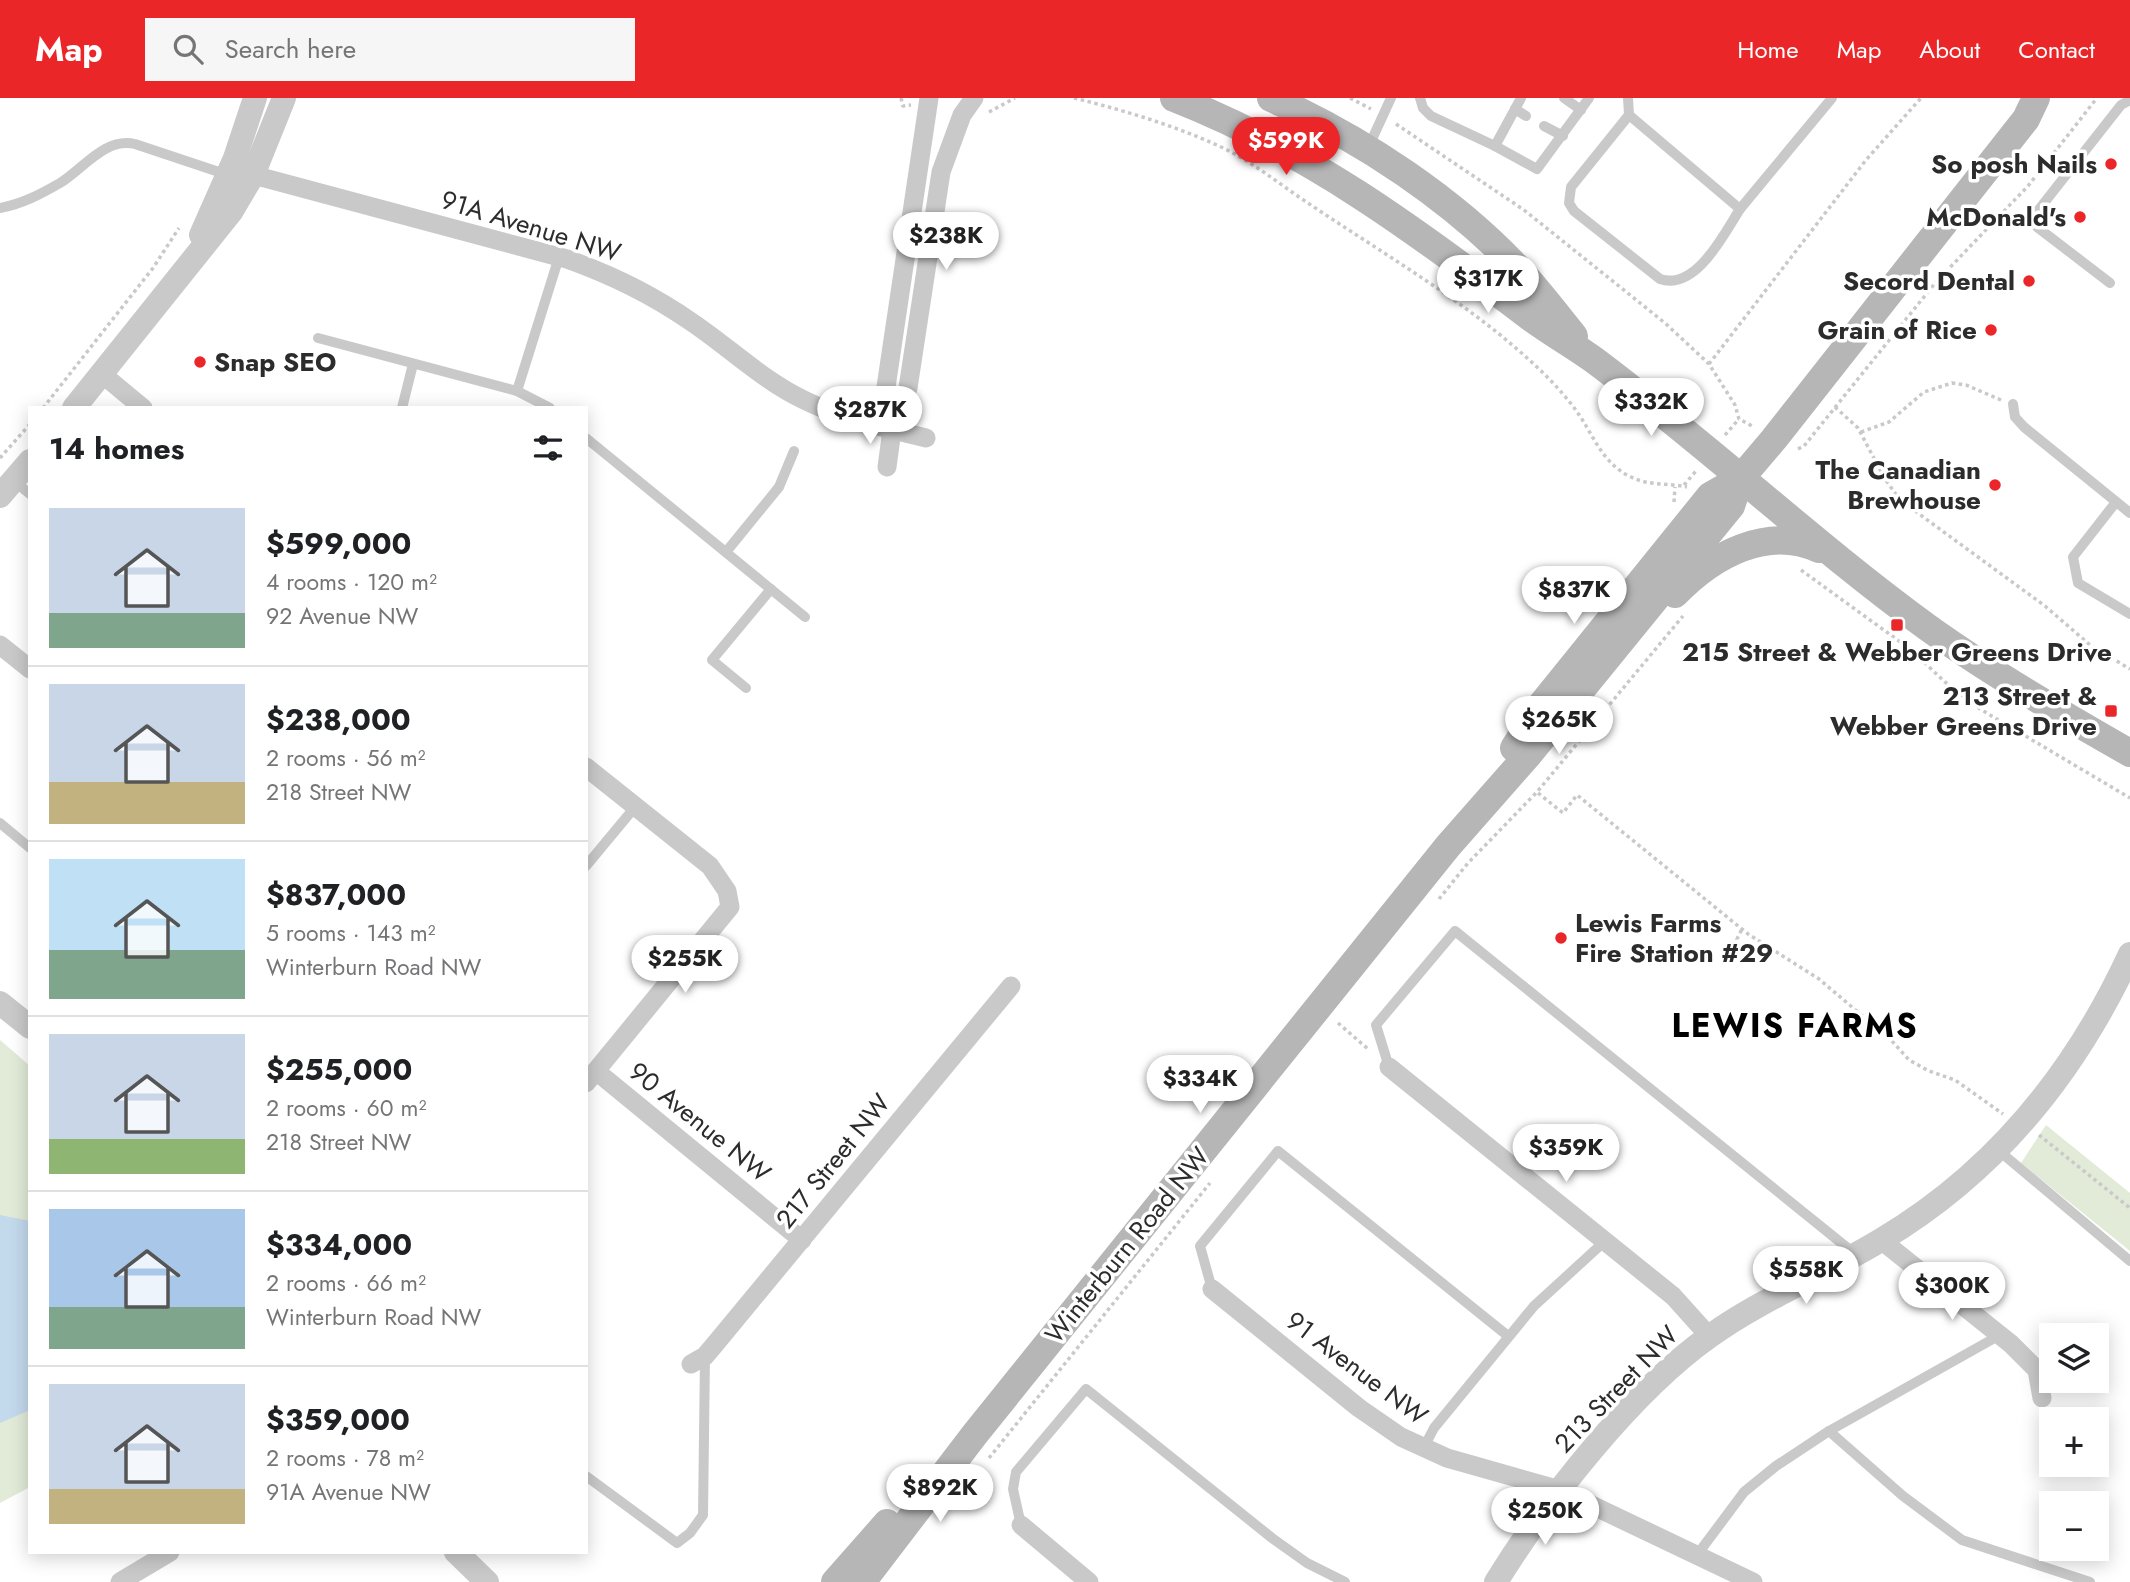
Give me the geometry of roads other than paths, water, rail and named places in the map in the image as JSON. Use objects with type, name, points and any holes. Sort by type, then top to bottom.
[{"type":"main road","points":[[1174,98],[1271,141],[1336,178],[1437,246],[1528,316],[1593,359],[1927,627],[2064,716],[2130,753]]},
{"type":"main road","points":[[1271,98],[1368,148],[1460,217],[1522,273],[1593,359]]},
{"type":"main road","name":"Winterburn Road NW","points":[[862,1582],[975,1434],[1464,828],[1530,754],[1731,506],[1740,479],[2031,109],[2054,98]]},
{"type":"main road","name":"Winterburn Road NW","points":[[1464,828],[1542,704],[1710,496],[1740,479]]},
{"type":"main road","points":[[1613,650],[1706,568],[1745,547],[1769,539],[1802,541],[1841,559]]},
{"type":"main road","name":"Winterburn Road NW","points":[[835,1582],[906,1502],[975,1434]]},
{"type":"street","points":[[185,267],[228,175],[255,98]]},
{"type":"street","points":[[76,406],[231,212],[253,176],[284,98]]},
{"type":"street","points":[[892,430],[886,387],[929,98]]},
{"type":"street","points":[[887,467],[892,430],[908,388],[941,172],[962,115],[974,98]]},
{"type":"street","name":"91A Avenue NW","points":[[253,176],[559,257],[619,279],[692,322],[772,382],[804,400],[839,415],[926,438]]},
{"type":"street","points":[[102,374],[142,406]]},
{"type":"street","points":[[14,490],[28,465]]},
{"type":"street","points":[[0,645],[28,667]]},
{"type":"street","points":[[588,768],[709,866],[727,891],[730,907],[591,1077]]},
{"type":"street","name":"213 Street NW","points":[[1496,1582],[1523,1539],[1560,1490],[1636,1402],[1709,1336],[1762,1303],[1881,1240],[1950,1194],[1998,1150],[2063,1072],[2090,1031],[2130,954]]},
{"type":"street","name":"217 Street NW","points":[[698,1360],[802,1240],[1011,986]]},
{"type":"street","points":[[0,1003],[28,1025]]},
{"type":"street","points":[[1389,1066],[1673,1296],[1709,1336]]},
{"type":"street","name":"90 Avenue NW","points":[[591,1077],[802,1240]]},
{"type":"street","points":[[1881,1240],[2001,1335],[2037,1370],[2042,1398]]},
{"type":"street","name":"91 Avenue NW","points":[[1212,1289],[1359,1408],[1423,1449],[1560,1490],[1753,1582]]},
{"type":"street","points":[[1021,1525],[1089,1582]]},
{"type":"street","points":[[120,1582],[167,1554]]},
{"type":"street","points":[[458,1554],[487,1582]]},
{"type":"lane","points":[[1368,148],[1391,98]]},
{"type":"lane","points":[[1420,98],[1423,108],[1431,116],[1496,146],[1537,170],[1589,98]]},
{"type":"lane","points":[[1496,146],[1521,98]]},
{"type":"lane","points":[[1564,98],[1581,110]]},
{"type":"lane","points":[[1628,98],[1629,115],[1571,187],[1569,204],[1574,211],[1660,279],[1671,283],[1681,281],[1695,271],[1740,209],[1832,98]]},
{"type":"lane","points":[[2110,283],[2037,227],[2033,217],[2121,105],[2130,100]]},
{"type":"lane","points":[[1516,109],[1526,116]]},
{"type":"lane","points":[[1629,115],[1740,209]]},
{"type":"lane","points":[[1544,126],[1563,136]]},
{"type":"lane","points":[[0,208],[46,191],[106,148],[119,142],[135,144],[228,175]]},
{"type":"lane","points":[[517,391],[559,257]]},
{"type":"lane","points":[[317,338],[517,391],[546,406]]},
{"type":"lane","points":[[402,406],[413,363]]},
{"type":"lane","points":[[2013,404],[2015,417],[2024,427],[2130,513]]},
{"type":"lane","points":[[588,440],[804,617]]},
{"type":"lane","points":[[726,552],[779,488],[794,451]]},
{"type":"lane","points":[[2116,502],[2073,557],[2078,583],[2130,614]]},
{"type":"lane","points":[[746,688],[712,660],[771,589]]},
{"type":"lane","points":[[588,864],[635,807]]},
{"type":"lane","points":[[0,823],[28,846]]},
{"type":"lane","points":[[1389,1066],[1376,1025],[1455,931],[1855,1255]]},
{"type":"lane","points":[[1998,1150],[2130,1261]]},
{"type":"lane","points":[[1212,1289],[1200,1246],[1278,1152],[1508,1336]]},
{"type":"lane","points":[[1423,1449],[1434,1428],[1534,1306],[1605,1241]]},
{"type":"lane","points":[[1697,1556],[1744,1492],[1829,1431],[2001,1335]]},
{"type":"lane","points":[[588,1477],[677,1544],[690,1533],[704,1515],[698,1360]]},
{"type":"lane","points":[[1021,1525],[1013,1489],[1016,1472],[1086,1389],[1272,1538],[1307,1563],[1345,1582]]},
{"type":"lane","points":[[1829,1431],[1903,1496],[1962,1540],[2090,1582]]},
{"type":"water","points":[[0,1215],[28,1221],[28,1411],[0,1423]]},
{"type":"place","name":"So posh Nails","points":[[2111,164]]},
{"type":"place","name":"McDonald's","points":[[2080,217]]},
{"type":"place","name":"Secord Dental","points":[[2029,281]]},
{"type":"place","name":"Grain of Rice","points":[[1991,330]]},
{"type":"place","name":"Snap SEO","points":[[200,362]]},
{"type":"place","name":"The Canadian Brewhouse","points":[[1995,485]]},
{"type":"place","name":"215 Street & Webber Greens Drive","points":[[1897,625]]},
{"type":"place","name":"213 Street & Webber Greens Drive","points":[[2111,711]]},
{"type":"place","name":"Lewis Farms Fire Station #29","points":[[1561,938]]},
{"type":"district","name":"LEWIS FARMS","points":[[1795,1025]]}]
